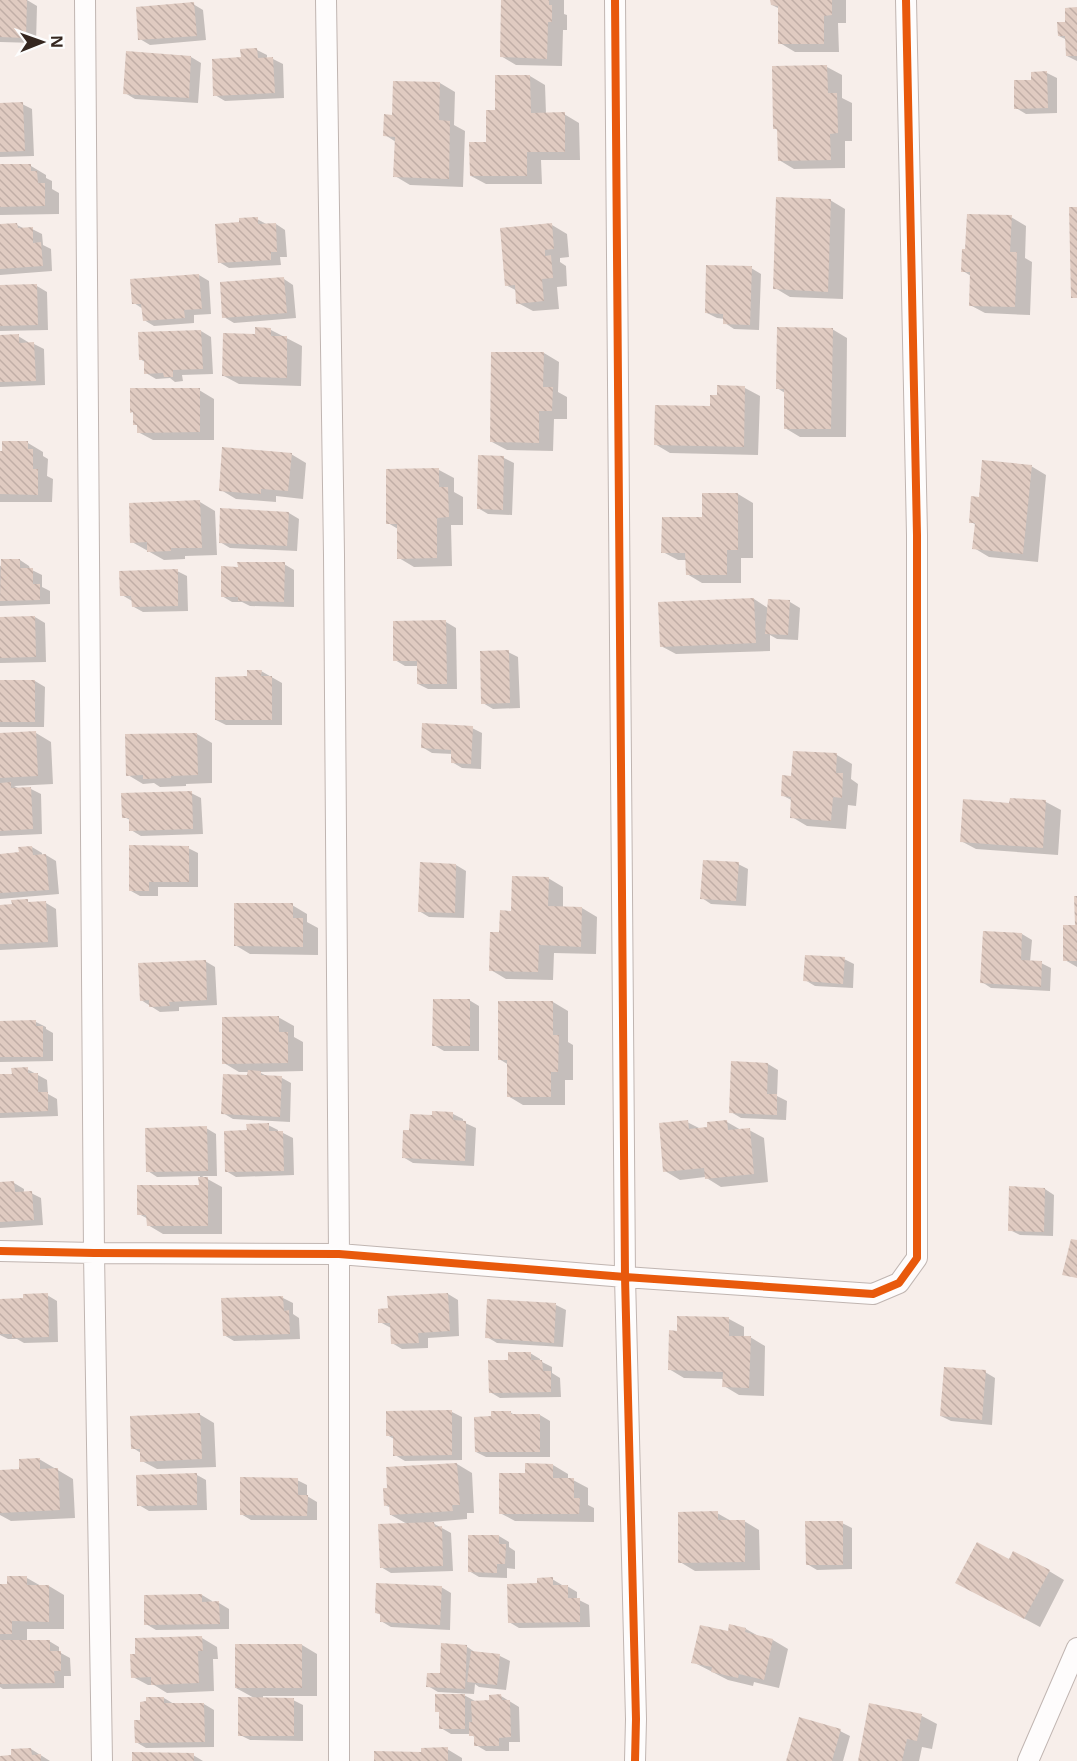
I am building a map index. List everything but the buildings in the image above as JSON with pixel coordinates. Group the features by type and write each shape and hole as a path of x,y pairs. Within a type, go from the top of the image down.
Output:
{"street":[{"path":"86,0 94,1253 102,1761"},
{"path":"326,0 334,567 339,1254 339,1761"},
{"path":"615,0 626,1277 635,1761"},
{"path":"0,1251 339,1254 873,1294 899,1283 917,1258 916,535 906,0"},
{"path":"1028,1761 1077,1648"}],"cycle path":[{"path":"615,0 625,1277 636,1719 635,1761"},
{"path":"0,1251 339,1254 873,1294 899,1283 917,1258 917,535 906,0"}]}
